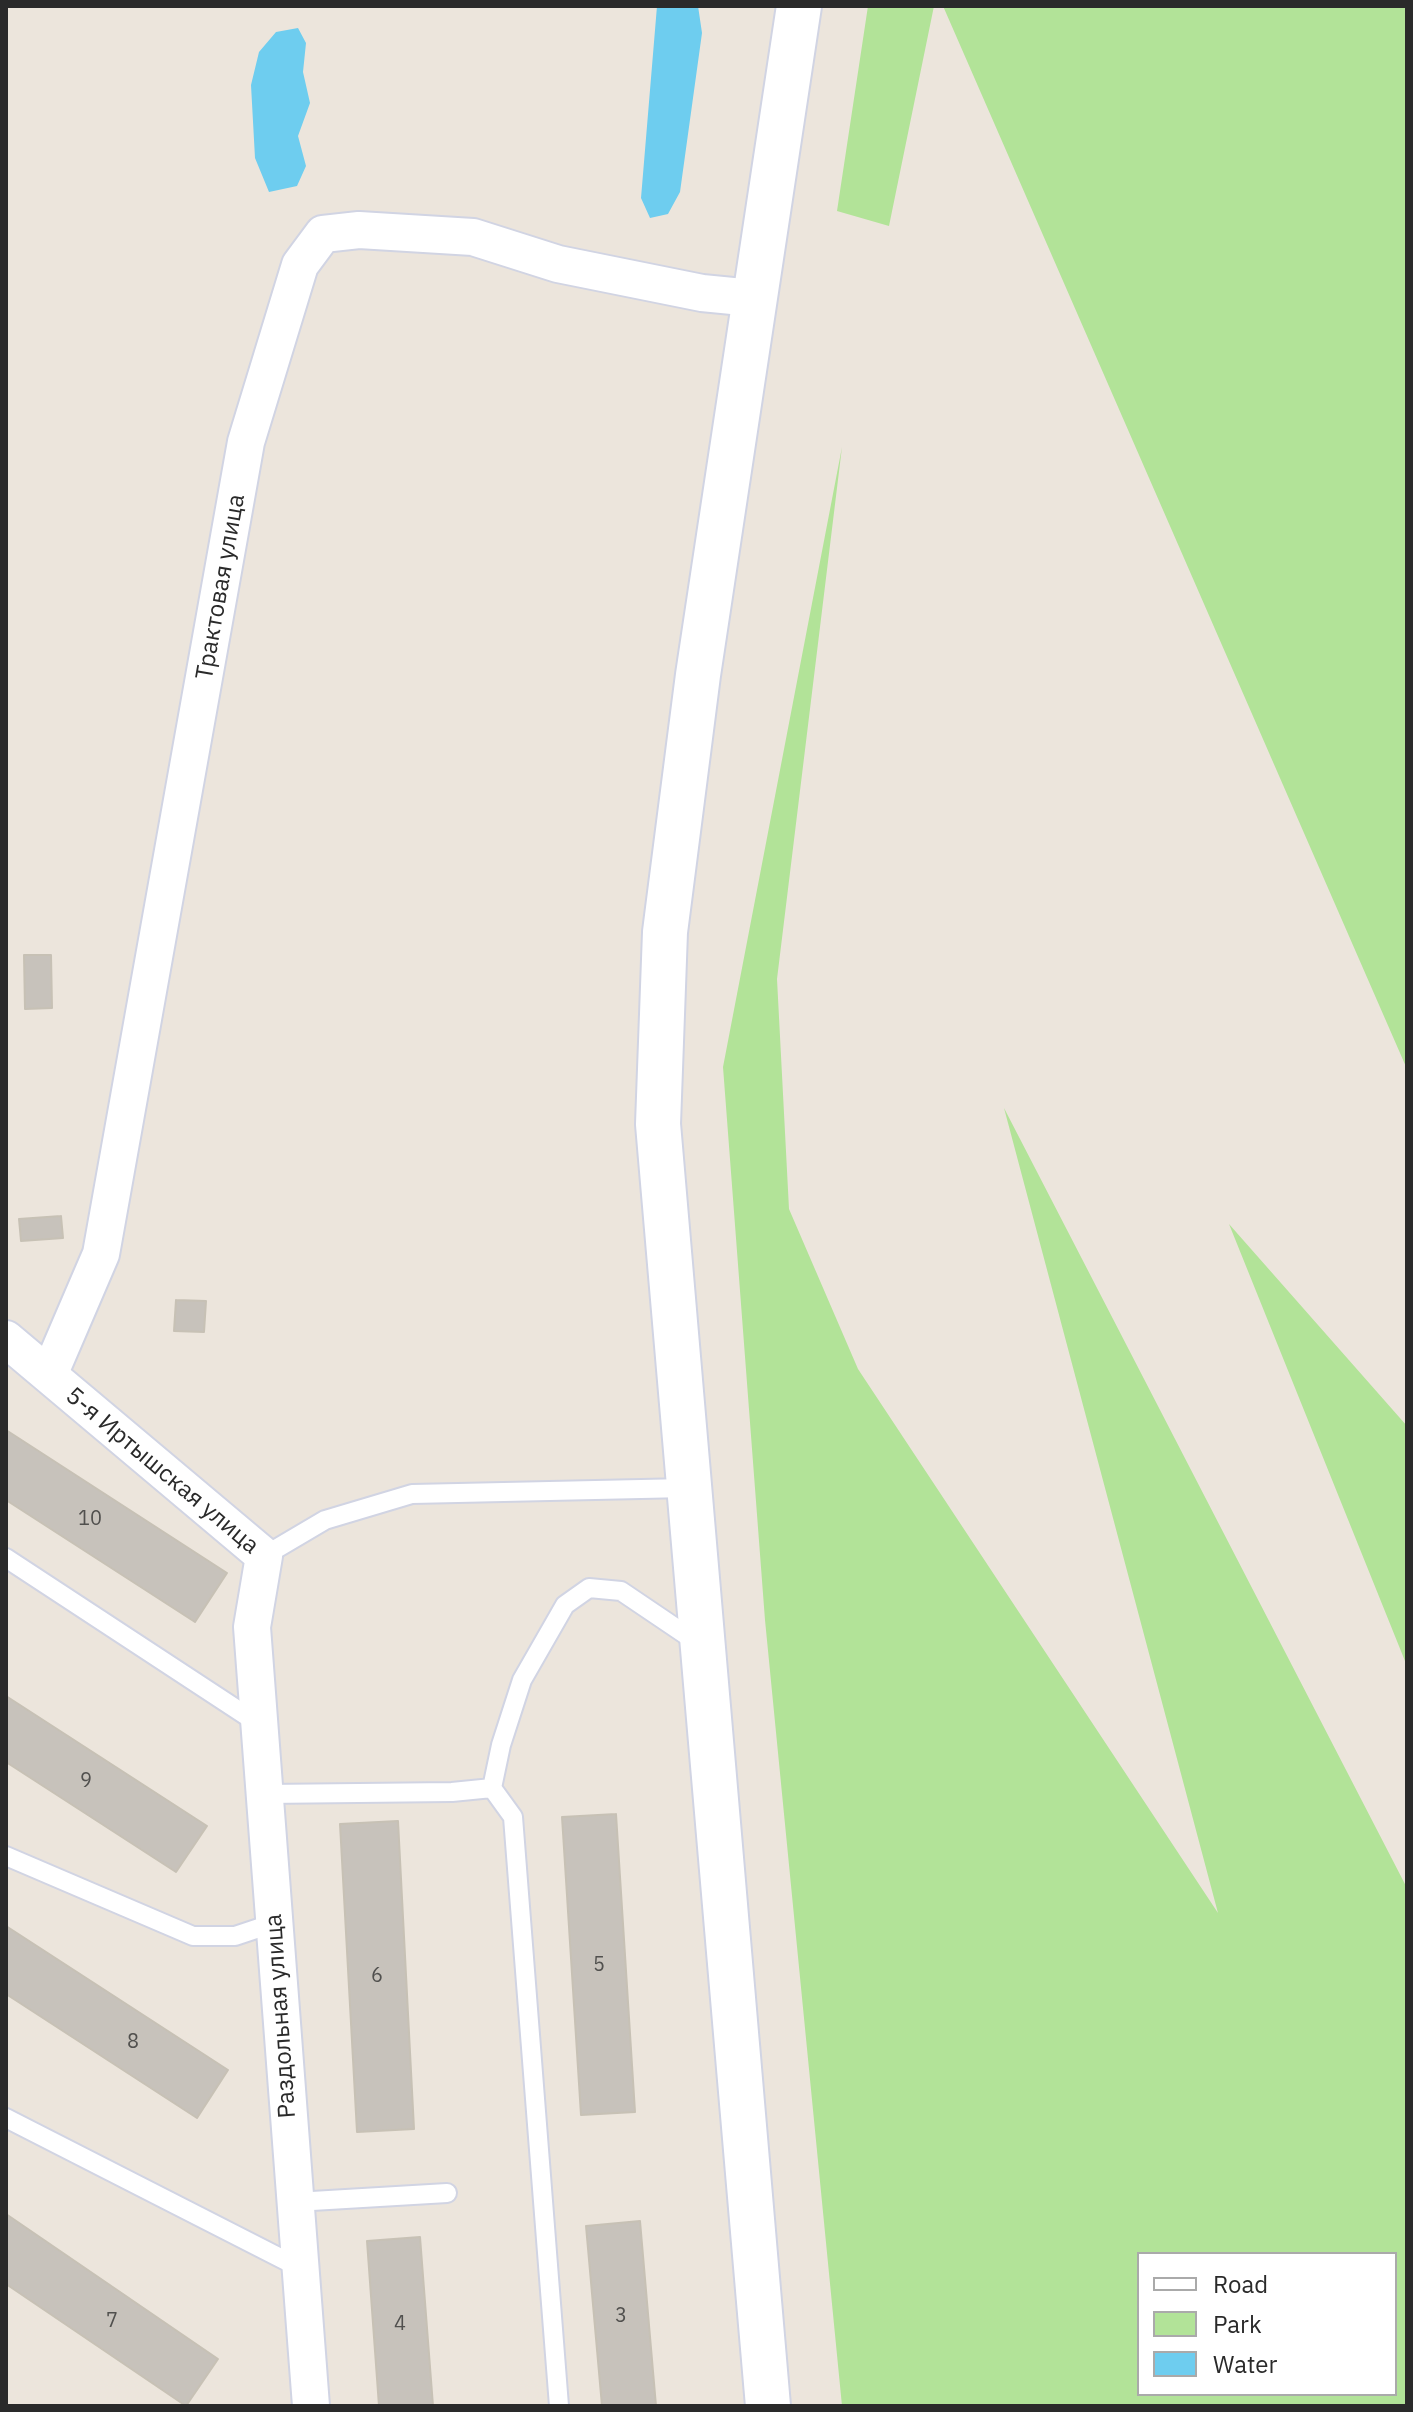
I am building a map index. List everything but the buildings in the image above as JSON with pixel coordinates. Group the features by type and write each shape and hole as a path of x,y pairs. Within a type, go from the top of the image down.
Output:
{"street":[{"path":"768,2406 658,1124 665,932 698,675 799,6"},
{"name":"Трактовая улица","path":"49,1375 101,1254 246,442 300,265 323,234 359,230 473,237 558,264 702,293 753,298"},
{"name":"5-я Иртышская улица","path":"6,1339 264,1556 252,1627"},
{"name":"Раздольная улица","path":"252,1627 311,2406"}],"lane":[{"path":"264,1556 325,1520 412,1494 687,1488"},
{"path":"6,1558 259,1724"},
{"path":"559,2406 513,1817 492,1788 501,1745 522,1680 565,1605 589,1588 621,1591 701,1645"},
{"path":"265,1794 452,1792 492,1788"},
{"path":"6,1856 193,1936 235,1936 274,1923"},
{"path":"6,2118 300,2268"},
{"path":"295,2202 447,2193"}],"green space":[{"path":"868,6 934,6 889,226 837,211"},
{"path":"943,6 1407,6 1407,1069"},
{"path":"842,447 777,979 789,1209 858,1369 1218,1913 1004,1108 1407,1888 1407,2406 842,2406 765,1620 723,1067"},
{"path":"1229,1224 1407,1426 1407,1666"}],"water":[{"path":"657,6 698,6 702,33 680,192 668,214 650,218 641,198"},
{"path":"298,28 306,43 303,72 310,103 298,136 306,166 297,186 269,192 255,158 251,85 259,52 276,32"}]}
